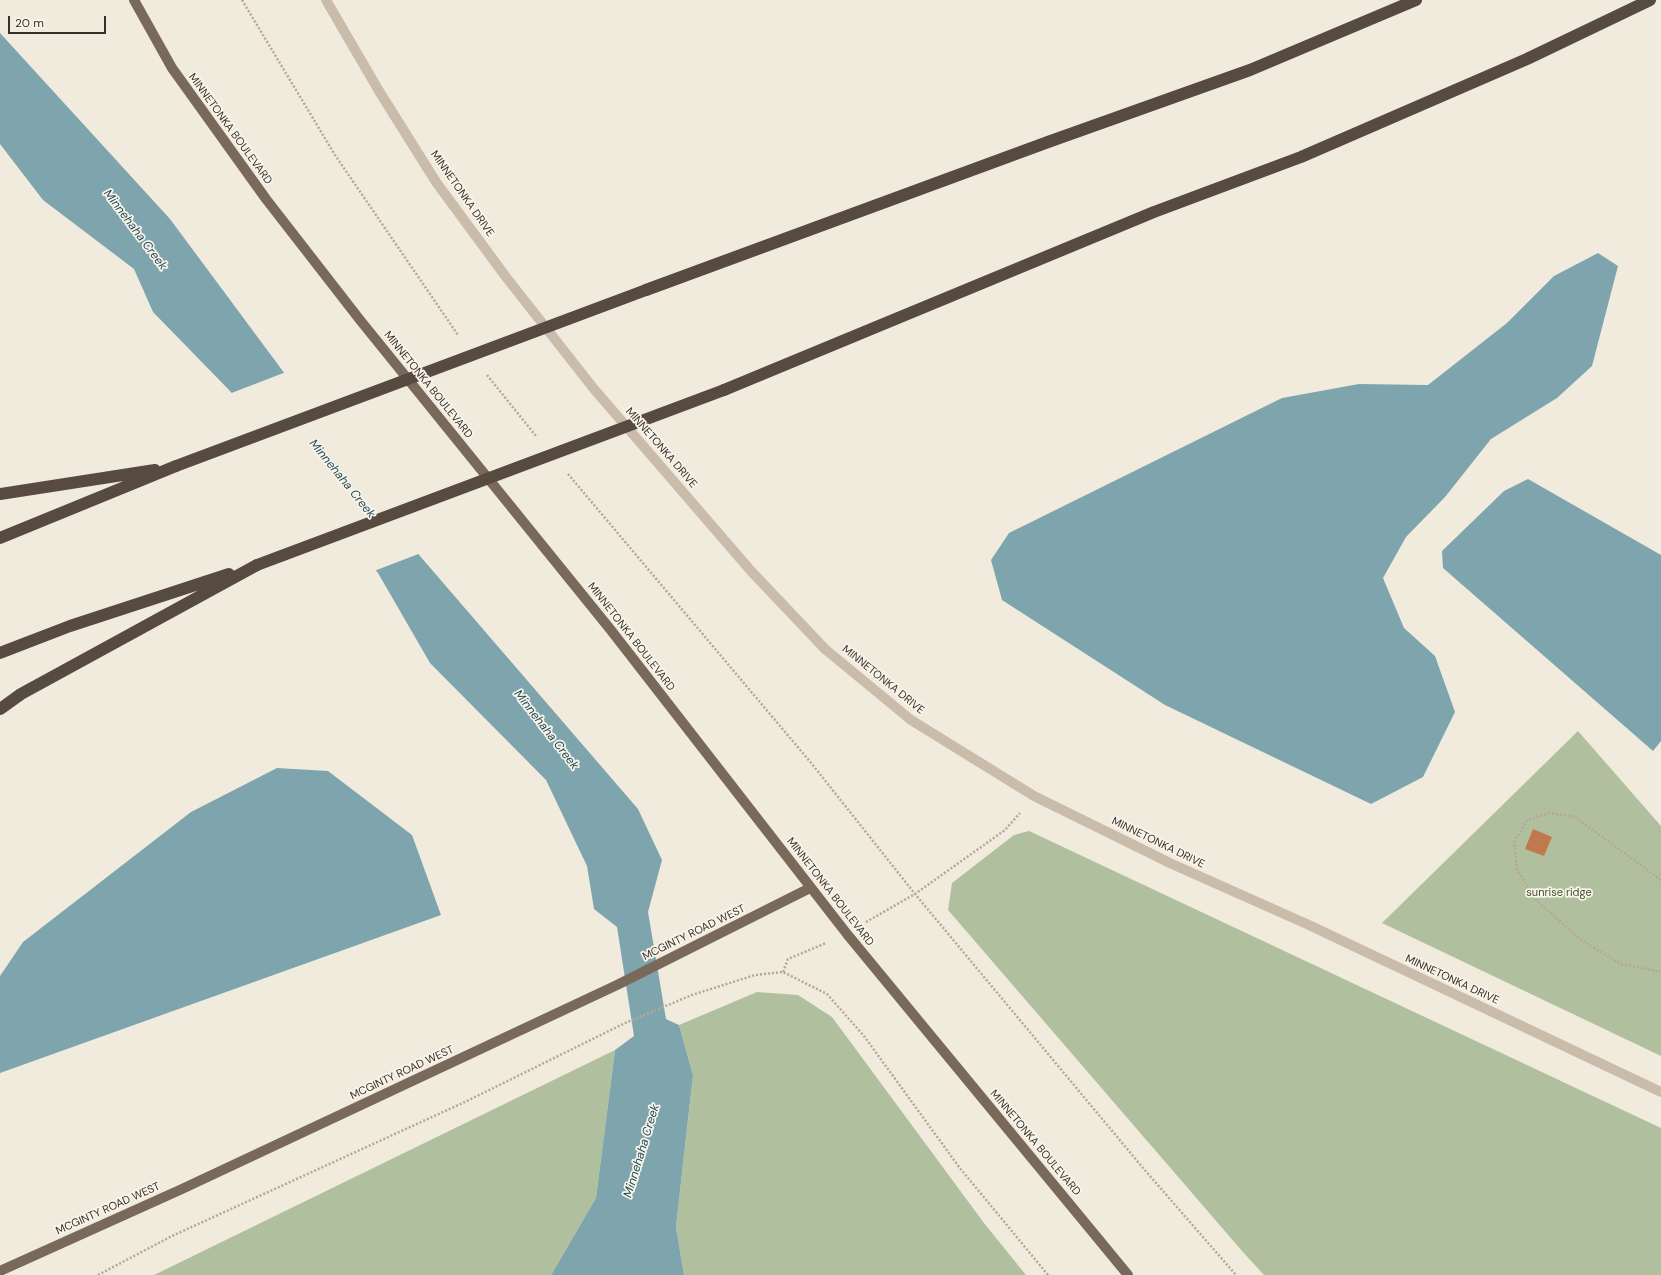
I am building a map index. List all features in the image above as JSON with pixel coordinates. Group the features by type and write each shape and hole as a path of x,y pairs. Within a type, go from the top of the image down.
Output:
{"highway":[{"path":"0,538 176,466 646,290 1033,147 1250,70 1416,0"},
{"path":"0,653 70,626 257,565 724,390 1154,212 1301,157 1527,59 1650,0"},
{"path":"0,494 176,466"},
{"path":"0,709 22,694 257,565"}],"main road":[{"name":"MINNETONKA BOULEVARD","path":"134,0 172,68 266,199 360,320 610,629 810,888 1128,1275"},
{"name":"MCGINTY ROAD WEST","path":"0,1271 182,1189 617,985 810,888"}],"street":[{"name":"MINNETONKA DRIVE","path":"328,1 436,182 594,389 751,571 825,649 911,720 1034,796 1172,864 1309,925 1661,1092"}],"path":[{"path":"242,0 335,156 459,337"},
{"path":"483,369 537,438"},
{"path":"568,474 812,764 915,894 1143,1168 1236,1275"},
{"path":"915,894 1005,830 1034,796"},
{"path":"1661,880 1575,817 1549,813 1527,820 1514,842 1517,870 1537,901 1580,939 1621,964 1661,972"},
{"path":"98,1275 172,1236 467,1101 623,1024 699,993 755,975 783,972 828,994 864,1036 959,1166 1048,1275"}],"green space":[{"name":"sunrise ridge","path":"1578,731 1661,826 1661,1056 1382,923"},
{"path":"1029,831 1661,1128 1661,1275 1264,1275 948,910 952,883 1014,835"},
{"path":"757,992 798,995 832,1017 984,1223 1026,1275 684,1275 676,1227 693,1075 679,1025"},
{"path":"615,1050 596,1198 551,1275 154,1275"}],"water":[{"name":"Minnehaha Creek","path":"0,33 170,219 420,556 638,809 662,860 648,912 666,1019 679,1025 693,1075 676,1227 684,1275 551,1275 596,1198 615,1050 634,1036 617,927 594,909 587,866 546,780 430,663 378,573 230,391 153,312 134,269 43,200 0,144"},
{"path":"1598,253 1618,266 1592,366 1557,398 1491,439 1445,497 1406,537 1383,578 1404,628 1435,656 1455,712 1423,777 1371,804 1165,705 1002,600 991,560 1009,533 1282,398 1359,384 1428,385 1507,323 1554,276"},
{"path":"1528,479 1661,555 1661,741 1653,751 1443,568 1442,551 1504,491"},
{"path":"277,768 328,771 412,835 441,915 0,1073 0,976 23,942 191,812"}],"pier":[{"path":"286,372 421,553 374,571 229,394"}],"building":[{"path":"1533,829 1552,837 1544,856 1525,849"}]}
